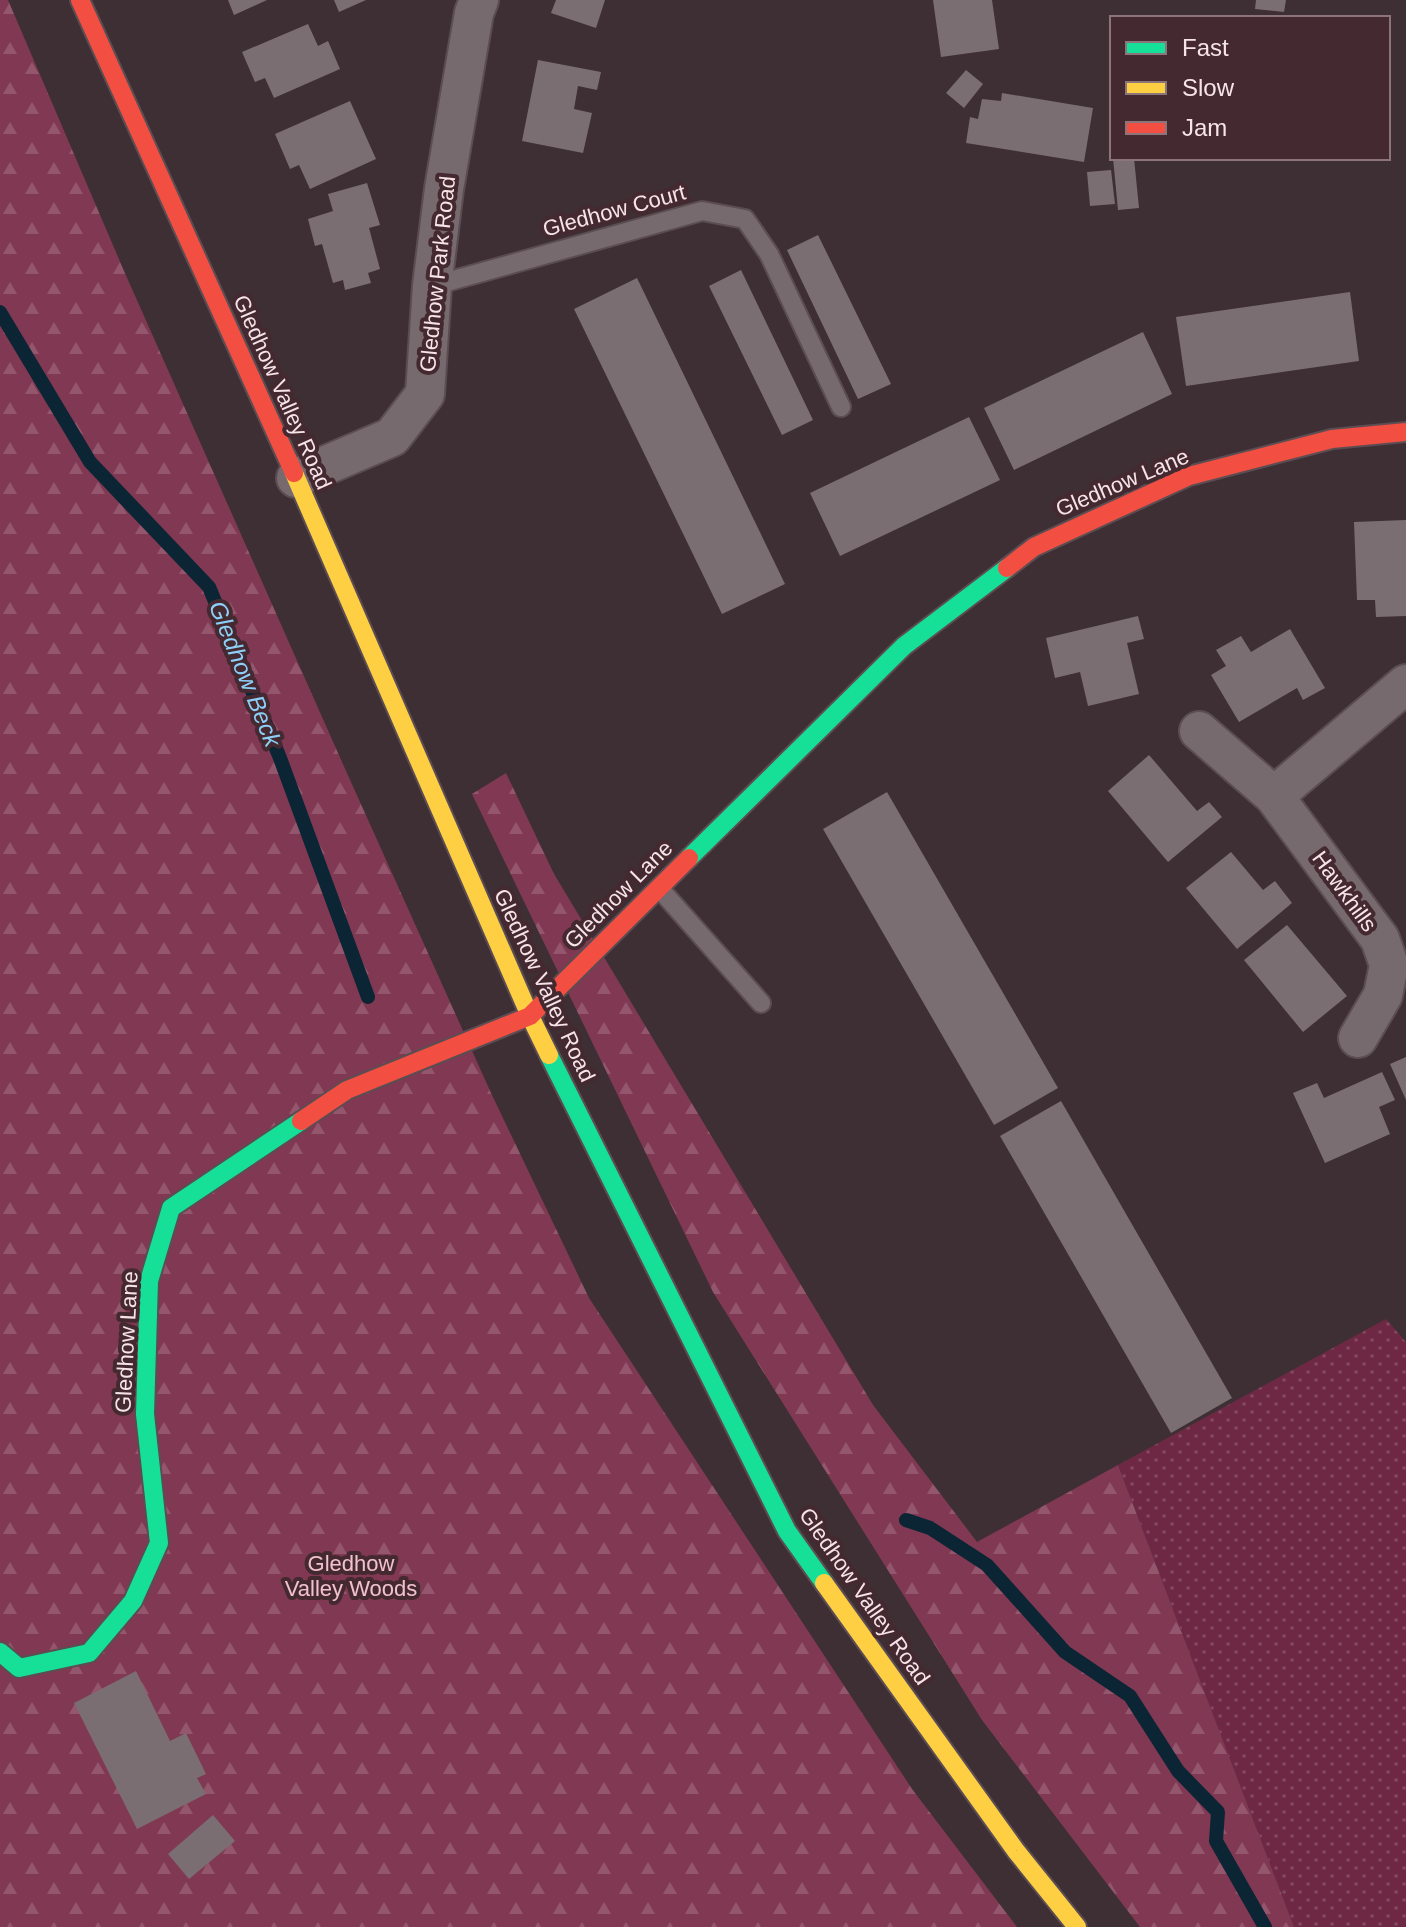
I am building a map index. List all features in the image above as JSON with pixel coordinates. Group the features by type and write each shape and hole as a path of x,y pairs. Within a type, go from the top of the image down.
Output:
{"street":[{"name":"Gledhow Valley Road","path":"80,0 296,478 530,1016 787,1531 1016,1851 1077,1927"},
{"name":"Gledhow Park Road","path":"296,478 392,437 425,394 432,286 449,160 474,13 479,0"},
{"name":"Gledhow Lane","path":"0,1652 19,1668 89,1653 133,1601 159,1543 145,1414 149,1281 171,1208 347,1090 530,1016 904,646 1034,547 1189,476 1332,439 1406,432"},
{"path":"1274,796 1406,684"},
{"name":"Hawkhills","path":"1199,731 1274,796 1380,939 1389,965 1383,995 1358,1038"}],"lane":[{"name":"Gledhow Court","path":"432,286 702,211 745,219 769,254 841,407"},
{"path":"659,888 761,1003"}],"shaded area":[{"path":"1386,1319 1406,1342 1406,1927 1294,1927 1118,1465"}],"green space":[{"name":"Gledhow Valley Woods","path":"0,0 8,0 124,271 346,771 491,1093 589,1298 912,1789 1017,1927 0,1927"},
{"path":"506,773 554,874 873,1405 977,1542 1118,1465 1294,1927 1140,1927 982,1720 713,1292 472,794"}],"building":[{"path":"228,0 267,0 234,15"},
{"path":"334,0 366,0 339,12"},
{"path":"556,0 605,0 596,28 551,13"},
{"path":"933,0 992,0 999,49 941,57"},
{"path":"1256,0 1286,0 1284,12 1255,9"},
{"path":"308,24 318,46 328,41 340,69 274,98 265,78 255,82 242,52"},
{"path":"538,60 601,72 597,90 578,86 574,109 592,113 583,153 522,141"},
{"path":"966,70 983,84 964,108 946,93"},
{"path":"1002,93 1093,108 1084,162 966,143 970,117 978,119 982,99 1001,101"},
{"path":"350,101 376,159 310,189 299,165 290,169 275,134"},
{"path":"1113,160 1134,160 1139,208 1118,210"},
{"path":"1111,170 1115,204 1090,206 1087,172"},
{"path":"367,183 380,225 369,228 380,269 368,273 371,283 345,290 343,280 333,283 322,244 315,246 308,219 333,211 328,194"},
{"path":"818,235 891,384 858,399 787,250"},
{"path":"741,270 813,420 782,435 709,286"},
{"path":"637,278 785,584 722,614 574,309"},
{"path":"1350,292 1359,361 1186,386 1176,317"},
{"path":"1143,332 1172,394 1014,470 984,408"},
{"path":"969,417 1000,480 840,556 810,493"},
{"path":"1406,520 1406,616 1376,617 1375,600 1357,600 1354,522"},
{"path":"1138,616 1144,639 1127,643 1139,694 1088,706 1080,672 1055,678 1046,638"},
{"path":"1290,629 1325,688 1303,700 1297,688 1239,722 1211,675 1226,666 1216,650 1241,636 1251,652"},
{"path":"1149,755 1197,811 1209,802 1222,817 1168,862 1108,791"},
{"path":"887,792 1058,1088 994,1125 823,829"},
{"path":"1231,852 1263,890 1275,881 1292,903 1237,949 1186,888"},
{"path":"1287,925 1347,996 1303,1032 1244,960"},
{"path":"1406,1057 1406,1100 1390,1064"},
{"path":"1382,1072 1395,1100 1379,1107 1390,1134 1325,1163 1293,1093 1317,1083 1324,1098"},
{"path":"1061,1101 1232,1398 1171,1433 1000,1136"},
{"path":"136,1671 170,1741 186,1733 206,1774 197,1778 206,1794 137,1829 74,1703"},
{"path":"213,1815 235,1841 189,1879 168,1854"}],"waterway":[{"name":"Gledhow Beck","path":"0,312 90,462 209,587 280,758 368,997"},
{"name":"Gledhow Beck","path":"906,1520 930,1528 987,1565 1065,1652 1130,1696 1178,1771 1218,1812 1216,1841 1265,1927"}],"traffic: fast":[{"path":"689,858 904,646 1007,568"},
{"path":"549,1055 787,1531 824,1583"},
{"path":"0,1652 19,1668 89,1653 133,1601 159,1543 145,1414 149,1281 171,1208 301,1121"}],"traffic: slow":[{"path":"294,473 549,1055"},
{"path":"824,1583 1016,1851 1077,1927"}],"traffic: jam":[{"path":"80,0 294,473"},
{"path":"1007,568 1034,547 1189,476 1332,439 1406,432"},
{"path":"301,1121 347,1090 530,1016 689,858"}]}
